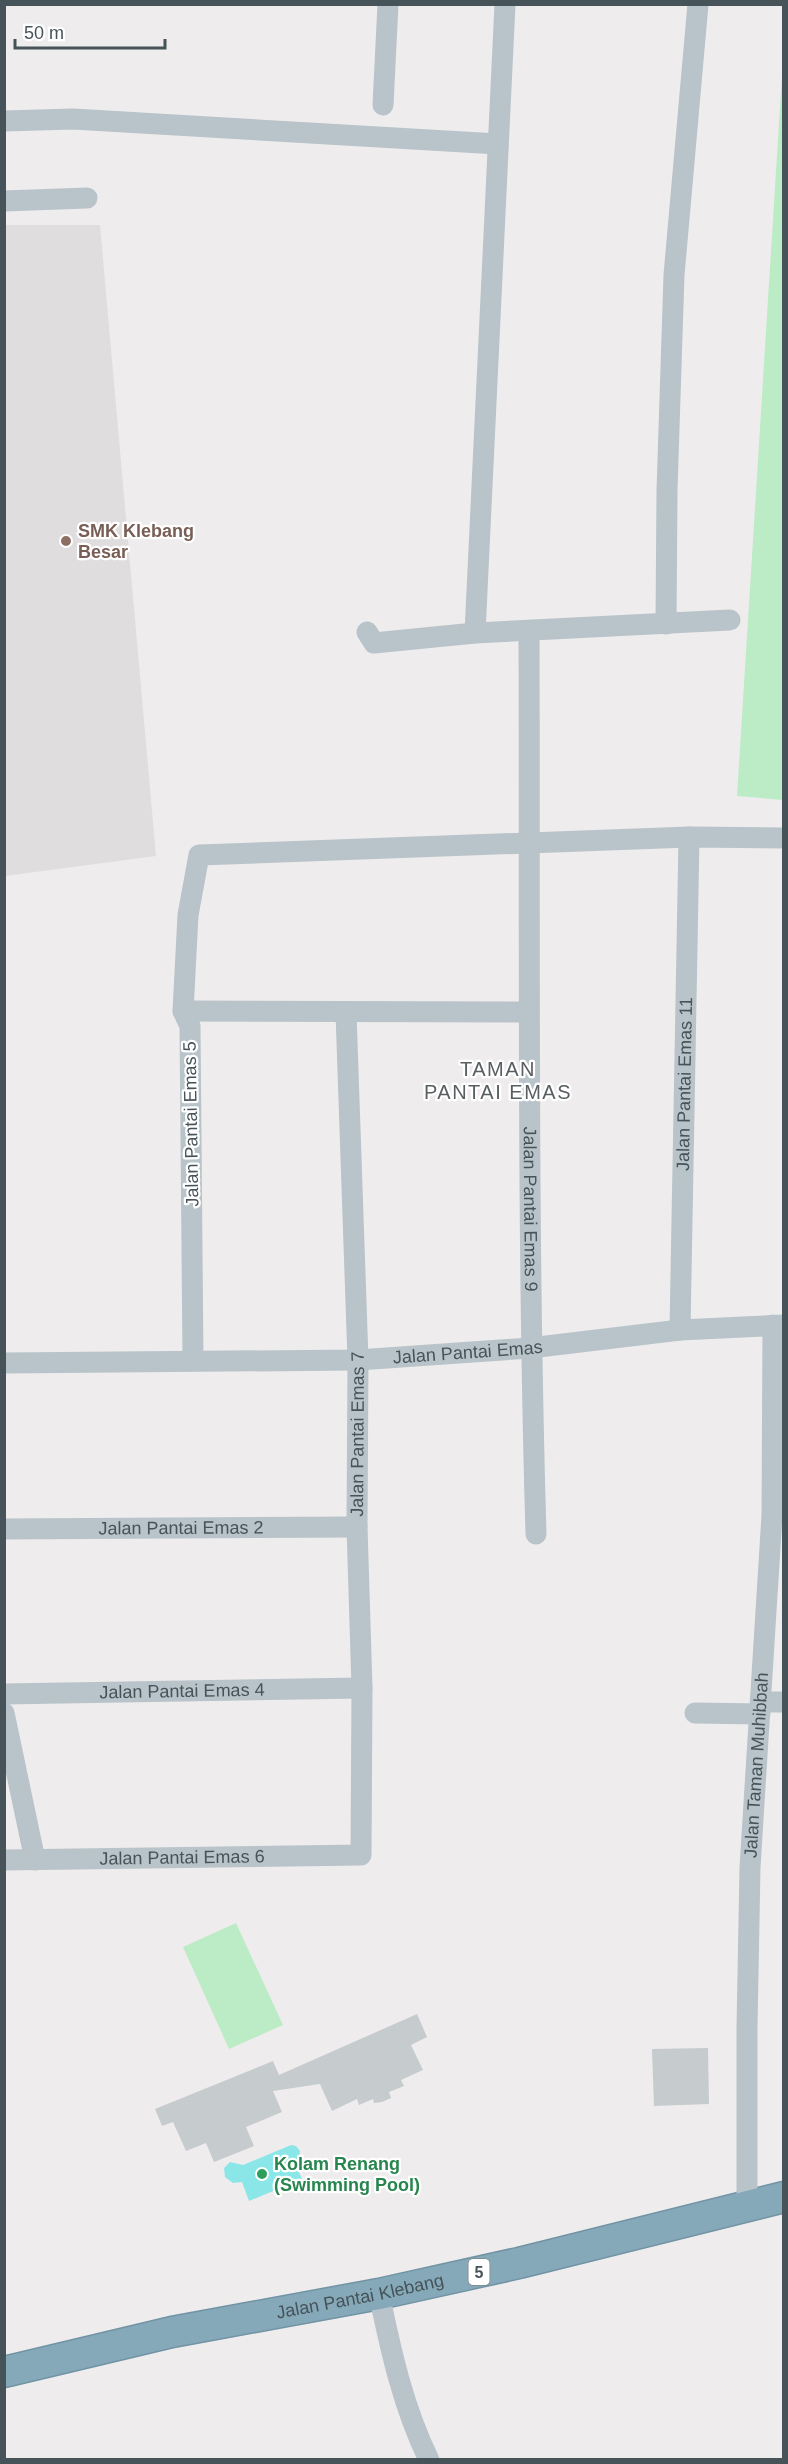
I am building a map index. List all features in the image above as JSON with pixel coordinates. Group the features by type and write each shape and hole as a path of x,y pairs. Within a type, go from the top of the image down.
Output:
{"highway":[{"name":"Jalan Pantai Klebang","path":"4,2372 172,2332 379,2294 519,2263 783,2197"}],"street":[{"path":"383,105 388,4"},
{"path":"475,633 505,4"},
{"path":"666,624 667,490 674,275 698,4"},
{"path":"4,121 73,119 498,144"},
{"path":"4,201 87,198"},
{"path":"367,632 374,643 475,633 730,620"},
{"name":"Jalan Pantai Emas 9","path":"529,631 530,1348 536,1533"},
{"path":"528,844 689,837 783,838"},
{"name":"Jalan Pantai Emas 11","path":"680,1330 689,837"},
{"name":"Jalan Pantai Emas 5","path":"193,1360 190,1026 183,1011 188,915 199,855 528,844"},
{"path":"183,1011 529,1012"},
{"name":"Jalan Pantai Emas 7","path":"346,1013 358,1360 357,1527 362,1688 361,1855"},
{"name":"Jalan Pantai Emas","path":"4,1363 358,1360 530,1348 680,1330 778,1325"},
{"name":"Jalan Taman Muhibbah","path":"747,2205 750,1878 760,1708 778,1515 778,1325"},
{"name":"Jalan Pantai Emas 2","path":"4,1529 357,1527"},
{"name":"Jalan Pantai Emas 4","path":"4,1694 362,1688"},
{"path":"695,1713 760,1708 783,1702"},
{"path":"4,1713 35,1860"},
{"name":"Jalan Pantai Emas 6","path":"4,1860 361,1855"},
{"path":"379,2294 398,2381 417,2437 429,2460"}],"shaded area":[{"name":"SMK Klebang Besar","path":"4,225 100,225 156,856 5,876"}],"green space":[{"path":"783,59 784,800 737,796"},
{"path":"236,1923 283,2025 229,2049 183,1947"}],"water":[{"name":"Kolam Renang (Swimming Pool)","path":"291,2145 296,2146 300,2151 298,2170 302,2179 249,2201 242,2182 233,2183 225,2177 224,2168 230,2162 243,2165"}],"building":[{"path":"417,2014 427,2037 411,2045 423,2070 401,2080 404,2086 389,2092 391,2098 382,2102 374,2103 373,2099 359,2105 357,2099 332,2111 320,2084 273,2091 282,2112 246,2127 254,2146 214,2162 206,2143 186,2151 173,2122 162,2126 155,2109 273,2061 279,2075"},
{"path":"708,2048 709,2104 654,2106 652,2049"}],"place":[{"name":"SMK Klebang Besar","path":"66,541"},
{"name":"Kolam Renang (Swimming Pool)","path":"262,2174"}],"district":[{"name":"TAMAN PANTAI EMAS","path":"498,1080"}]}
